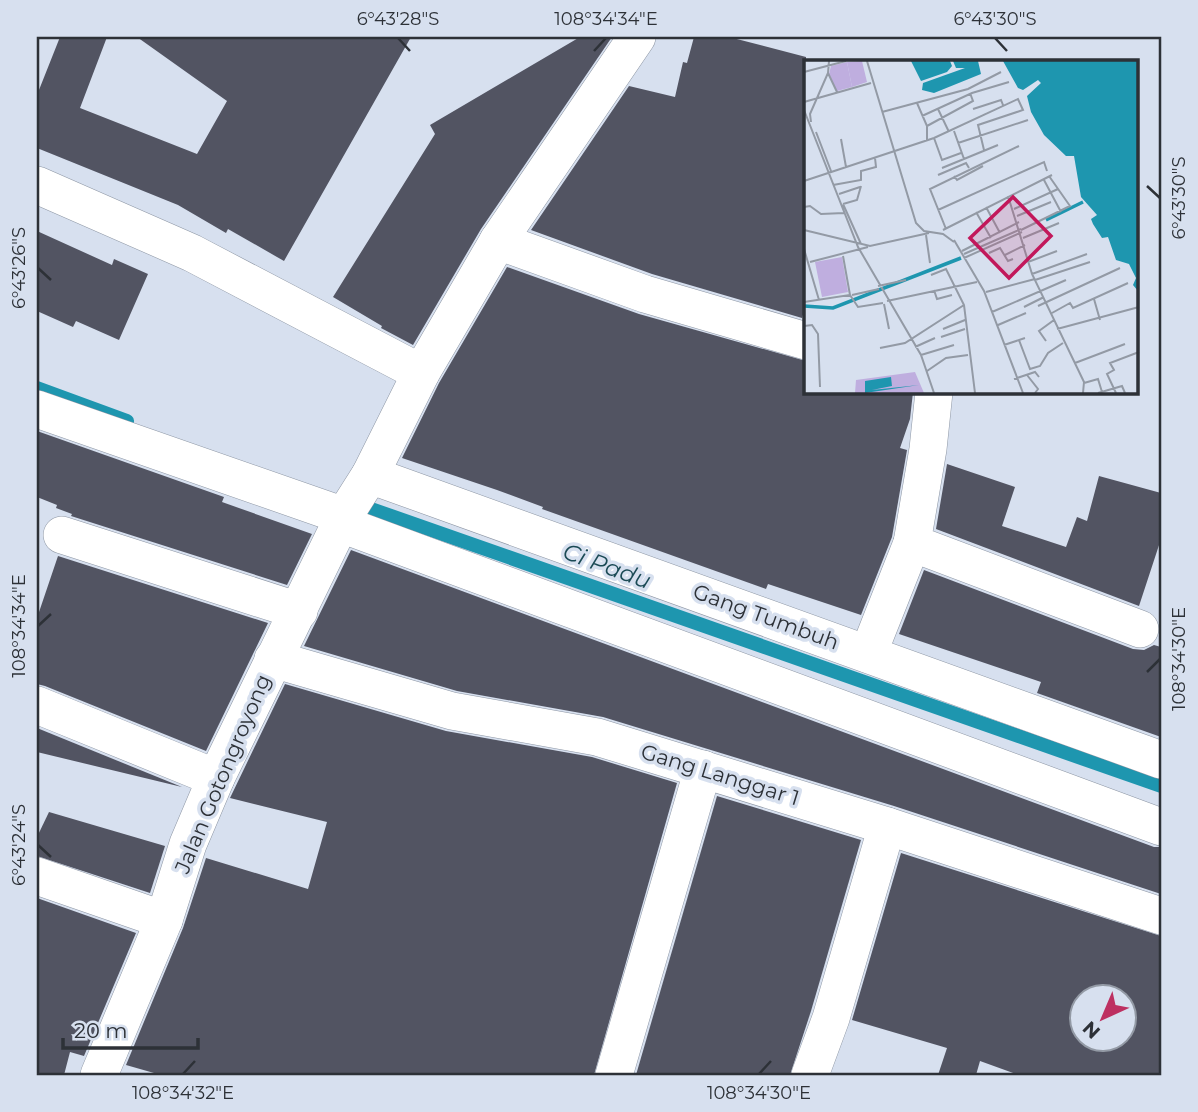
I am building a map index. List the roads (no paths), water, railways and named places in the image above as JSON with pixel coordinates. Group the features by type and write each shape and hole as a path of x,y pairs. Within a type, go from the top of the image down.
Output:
{"street":[{"name":"Jalan Gotongroyong","path":"111,1072 188,844 216,778 342,520 368,477 421,373 498,241 637,37"},
{"path":"37,185 192,253 421,373"},
{"path":"498,241 645,294 804,340"},
{"path":"868,654 912,543 928,449 934,394"},
{"path":"37,409 342,520 1161,827"},
{"name":"Gang Tumbuh","path":"368,477 1161,760"},
{"path":"62,535 299,611"},
{"path":"912,543 1140,629"},
{"name":"Gang Langgar 1","path":"273,659 453,711 597,737 887,826 1161,916"},
{"path":"37,705 216,778"},
{"path":"614,1075 703,769"},
{"path":"810,1075 831,1018 887,826"},
{"path":"37,876 164,920"}],"waterway":[{"name":"Ci Padu","path":"37,388 127,421"},
{"name":"Ci Padu","path":"354,503 1161,786"}]}
